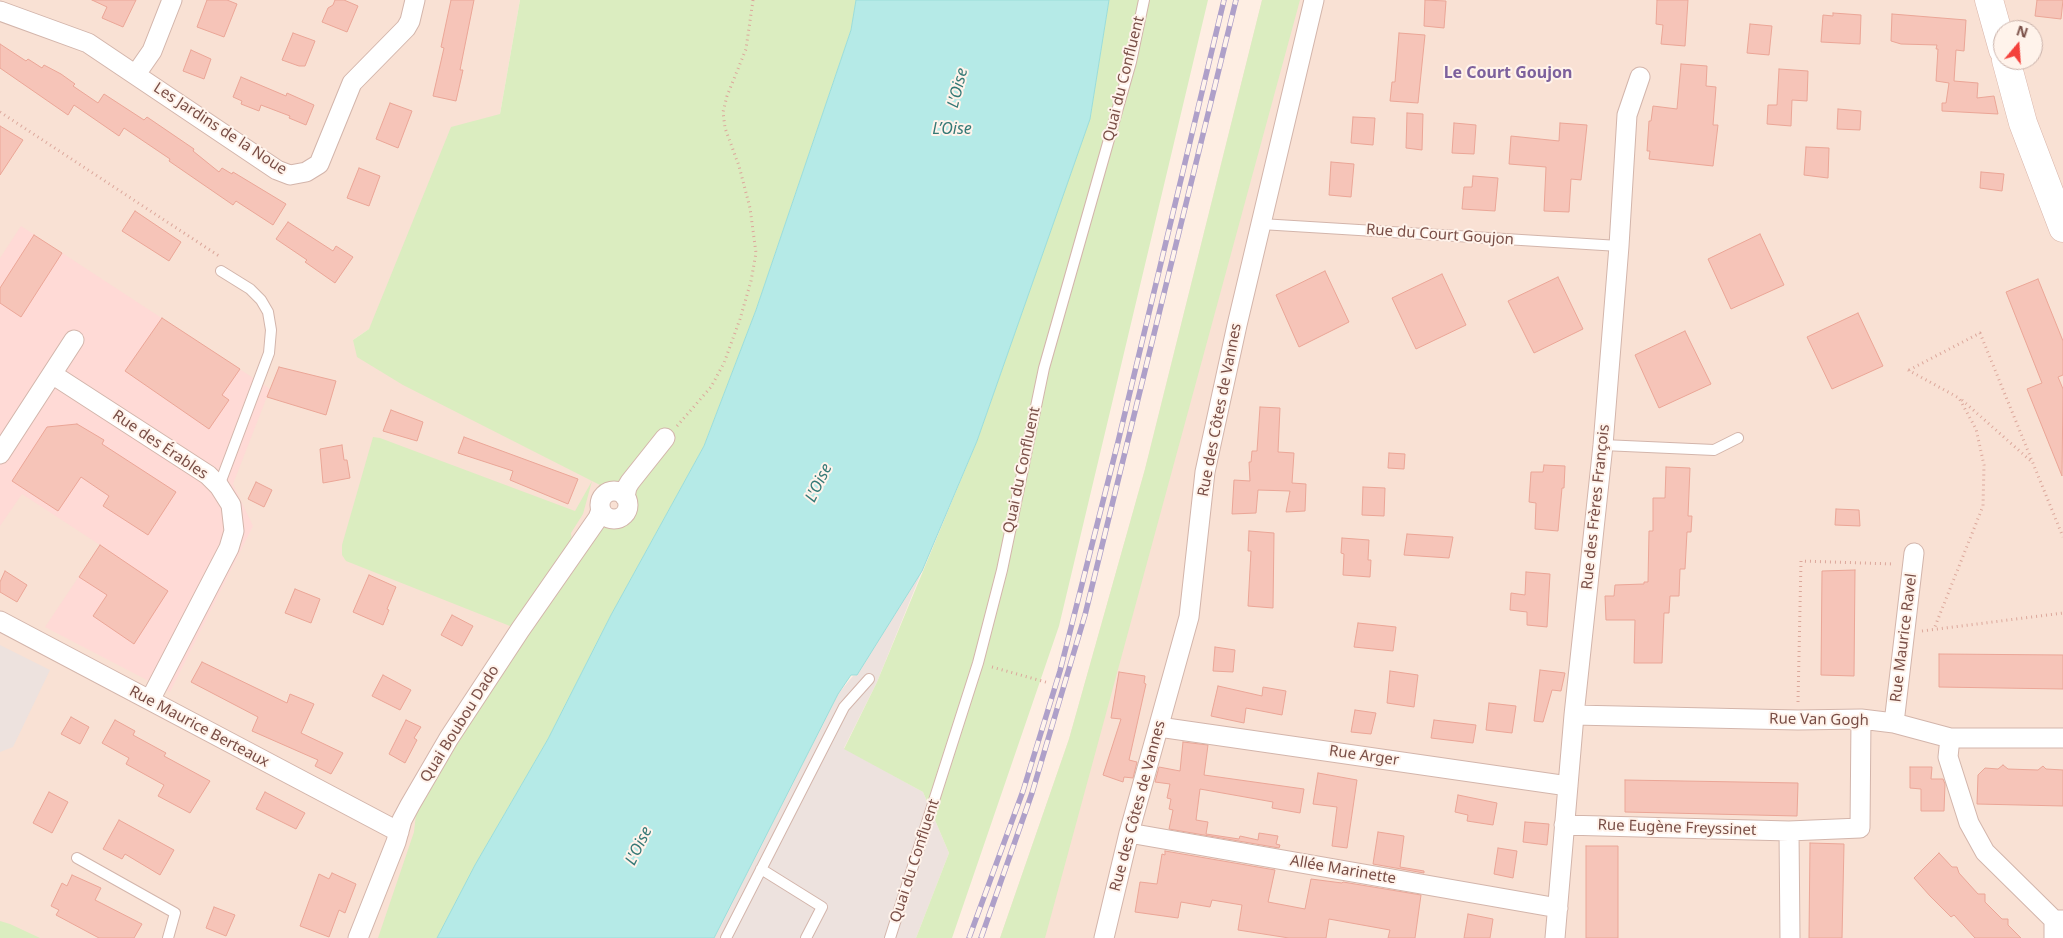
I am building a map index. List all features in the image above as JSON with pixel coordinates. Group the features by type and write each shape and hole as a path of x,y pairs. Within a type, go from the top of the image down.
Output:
{"street":[{"path":"136,74 152,51 172,0"},
{"name":"Les Jardins de la Noue","path":"0,11 88,42 277,170 290,175 296,175 316,168 319,164 352,83 406,28 415,0"},
{"name":"Rue des Côtes de Vannes","path":"1104,938 1129,833 1189,617 1205,472 1314,0"},
{"path":"1989,0 1995,20"},
{"path":"2009,70 2023,123 2063,228"},
{"name":"Rue des Frères François","path":"1555,938 1574,715 1603,445 1619,246 1627,115 1640,77"},
{"path":"0,454 74,340"},
{"name":"Rue des Érables","path":"52,374 208,475 220,486 228,498 233,513 234,531 232,540 150,700"},
{"name":"Quai Boubou Dado","path":"358,938 402,820 449,738 520,630 601,518 601,498 608,492 623,490 665,438"},
{"name":"Rue Maurice Ravel","path":"1894,723 1914,558"},
{"name":"Rue Maurice Berteaux","path":"0,621 399,832"},
{"name":"Rue Van Gogh","path":"1574,715 1798,720 1861,719 1894,723 1950,738 2063,738"},
{"name":"Rue Eugène Freyssinet","path":"1564,825 1789,831 1860,828 1861,719"},
{"name":"Rue Arger","path":"1159,727 1568,786"},
{"path":"1950,738 1948,757 1969,823 1985,852 2057,926"},
{"path":"1789,831 1790,938"},
{"name":"Allée Marinette","path":"1129,833 1558,908"}],"lane":[{"name":"Quai du Confluent","path":"890,938 978,663 1002,570 1044,368 1131,62 1144,0"},
{"name":"Rue du Court Goujon","path":"1261,224 1619,246"},
{"path":"220,271 250,289 261,300 268,312 271,330 269,353 220,486"},
{"path":"1603,445 1714,450 1738,438"},
{"path":"726,938 844,707 869,679"},
{"path":"77,858 175,913 168,938"},
{"path":"761,869 822,907 806,938"}],"path":[{"path":"665,438 692,411 717,378 740,319 751,281 756,253 750,208 739,166 725,128 723,112 727,96 746,50 753,0"},
{"path":"0,112 223,259"},
{"path":"2034,464 1959,398 1908,370 1980,333 2034,464 2063,537"},
{"path":"1934,630 1984,506 1984,465 1976,429 1959,398"},
{"path":"1798,720 1801,561 1914,558"},
{"path":"1904,633 2063,613"},
{"path":"978,663 1049,683"}],"shaded area":[{"path":"0,0 520,0 500,114 369,329 353,340 663,520 437,938 0,938"},
{"path":"1262,0 2063,0 2063,938 1000,938 1069,739 1145,469"},
{"path":"21,226 270,389 233,484 253,526 170,692 45,627 100,545 22,494 0,526 0,258"},
{"path":"922,571 877,682 844,748 923,792 949,853 916,938 714,938 838,694 853,676 857,675"},
{"path":"0,645 50,670 13,747 0,752"}],"green space":[{"path":"520,0 856,0 851,30 756,310 704,446 611,615 548,739 475,865 437,938 378,938 414,832 417,804 471,718 595,535 606,526 619,525 628,520 634,510 634,502 403,385 357,357 353,340 369,329 451,127 500,114"},
{"path":"1109,0 1208,0 1059,626 952,938 916,938 949,853 923,792 844,749 877,682 977,441 1090,118"},
{"path":"1262,0 1300,0 1045,938 1000,938 1069,739 1145,469"},
{"path":"373,437 575,511 592,481 583,514 571,533 573,553 520,630 346,561 342,555 342,545"},
{"path":"0,921 10,924 40,938 0,938"}],"water":[{"name":"L’Oise","path":"856,0 1109,0 1090,119 977,441 922,571 857,675 851,675 838,694 714,938 437,938 475,865 548,739 611,615 704,446 756,310 851,30"}],"building":[{"path":"92,0 136,0 123,27 102,18 107,7"},
{"path":"207,0 227,0 237,4 224,37 197,27"},
{"path":"335,0 344,0 358,6 347,32 322,22 328,8 333,5"},
{"path":"451,0 474,0 460,70 463,70 456,101 433,96 444,48 441,47"},
{"path":"1425,0 1446,1 1444,28 1424,26"},
{"path":"1657,0 1688,0 1685,46 1661,44 1663,25 1656,24"},
{"path":"2037,0 2063,0 2061,19 2035,16"},
{"path":"1833,13 1861,15 1860,44 1821,42 1823,15 1833,16"},
{"path":"1892,14 1966,20 1964,51 1956,50 1954,81 1978,83 1977,98 1994,96 1998,114 1942,111 1942,103 1946,103 1949,83 1936,81 1937,45 1901,44 1891,41"},
{"path":"1750,24 1772,26 1769,55 1747,53"},
{"path":"293,33 315,41 305,66 299,66 282,60"},
{"path":"1399,33 1425,35 1418,103 1390,101 1392,82 1395,82"},
{"path":"0,44 26,61 28,59 42,68 44,65 61,74 75,84 73,86 98,103 104,94 144,120 147,117 194,149 193,151 219,172 222,168 232,174 233,172 286,204 273,225 236,201 233,205 124,128 119,136 74,105 68,115 0,68"},
{"path":"191,50 211,59 204,79 183,71"},
{"path":"1681,64 1707,66 1706,86 1716,87 1713,125 1718,125 1713,166 1649,159 1650,151 1647,151 1649,121 1651,121 1653,106 1677,109"},
{"path":"1779,69 1808,71 1807,101 1792,100 1791,126 1767,124 1768,105 1777,105"},
{"path":"241,77 286,96 287,93 314,105 306,125 289,118 290,116 261,105 259,111 241,104 242,101 233,97"},
{"path":"390,103 412,111 398,148 376,139"},
{"path":"1838,109 1861,111 1860,130 1837,129"},
{"path":"1407,113 1423,114 1422,150 1406,148"},
{"path":"1353,117 1375,118 1373,145 1351,143"},
{"path":"1454,123 1476,125 1474,154 1452,153"},
{"path":"1560,123 1587,125 1581,180 1571,179 1569,212 1544,211 1546,167 1509,164 1511,136 1559,141"},
{"path":"0,126 23,140 0,175"},
{"path":"1806,147 1829,148 1828,178 1804,175"},
{"path":"1331,162 1354,164 1351,197 1329,195"},
{"path":"359,168 380,176 369,206 347,198"},
{"path":"1981,172 2004,174 2002,191 1980,188"},
{"path":"1473,176 1498,178 1495,211 1462,209 1464,187 1472,187"},
{"path":"135,211 181,242 169,261 122,231"},
{"path":"288,222 333,251 336,246 353,257 335,283 305,262 307,260 276,239"},
{"path":"1760,234 1784,285 1731,309 1708,259"},
{"path":"34,235 62,253 21,317 0,303 0,288"},
{"path":"1325,271 1349,322 1299,347 1276,295"},
{"path":"1442,274 1466,325 1416,349 1392,298"},
{"path":"1558,277 1583,329 1534,353 1508,301"},
{"path":"2038,279 2063,341 2063,375 2058,377 2063,389 2062,476 2027,389 2042,383 2006,292"},
{"path":"1858,313 1883,366 1832,389 1807,337"},
{"path":"162,318 240,369 222,395 229,400 209,429 125,371"},
{"path":"1685,331 1711,384 1659,408 1635,355"},
{"path":"279,367 336,381 326,415 267,397"},
{"path":"1260,407 1280,408 1278,452 1294,453 1292,483 1306,484 1305,511 1286,512 1290,491 1258,490 1256,513 1232,514 1234,480 1250,481 1249,462 1251,462 1252,451 1257,451"},
{"path":"391,410 423,422 417,441 383,431"},
{"path":"77,424 104,440 102,444 176,492 148,535 103,506 109,496 81,477 58,511 12,481 47,427"},
{"path":"464,437 578,479 568,504 510,480 513,471 458,453"},
{"path":"342,445 344,460 347,460 350,478 323,483 320,449"},
{"path":"1389,453 1405,454 1404,469 1388,468"},
{"path":"1544,465 1565,466 1558,531 1535,529 1536,503 1529,502 1531,472 1543,472"},
{"path":"1666,467 1690,468 1688,516 1692,516 1691,532 1687,532 1685,569 1680,569 1679,596 1670,596 1669,613 1664,613 1662,663 1634,663 1635,620 1606,620 1605,596 1614,596 1615,585 1644,584 1644,582 1648,582 1649,531 1653,531 1653,498 1665,498"},
{"path":"256,482 272,490 264,507 248,499"},
{"path":"1363,487 1385,488 1384,516 1362,515"},
{"path":"1836,509 1859,510 1860,526 1835,525"},
{"path":"1249,531 1274,533 1273,608 1248,606 1251,551 1248,551"},
{"path":"1407,534 1453,537 1449,558 1404,555"},
{"path":"1342,538 1369,540 1368,560 1371,560 1370,577 1343,575 1344,554 1341,553"},
{"path":"100,545 168,591 134,644 93,616 107,595 79,577"},
{"path":"1855,570 1854,676 1821,675 1822,571"},
{"path":"5,571 27,585 17,602 0,592 0,582"},
{"path":"1526,572 1550,574 1547,627 1527,625 1527,612 1510,610 1511,593 1525,595"},
{"path":"369,575 396,587 383,625 353,612"},
{"path":"295,589 320,599 311,623 285,613"},
{"path":"452,615 473,626 462,646 441,635"},
{"path":"1358,623 1396,627 1393,651 1354,647"},
{"path":"1215,647 1235,650 1233,672 1213,671"},
{"path":"1939,654 2063,655 2063,689 1939,687"},
{"path":"202,662 287,703 290,694 314,704 301,733 343,753 331,774 315,766 318,760 252,731 258,717 191,682"},
{"path":"1540,670 1565,673 1561,691 1552,690 1543,722 1534,721"},
{"path":"1390,671 1418,675 1414,707 1387,703"},
{"path":"1119,672 1145,676 1144,683 1146,684 1129,760 1137,762 1133,778 1124,777 1123,782 1103,775 1121,719 1111,718"},
{"path":"383,675 411,690 400,710 372,696"},
{"path":"1218,686 1262,696 1263,687 1286,691 1282,715 1246,708 1244,723 1211,716"},
{"path":"1489,703 1516,706 1512,733 1486,730"},
{"path":"1355,710 1376,713 1371,734 1351,732"},
{"path":"71,717 89,727 80,744 61,734"},
{"path":"115,720 135,731 133,735 166,753 164,756 210,781 190,813 158,796 164,785 126,764 129,758 102,743"},
{"path":"406,720 421,727 414,738 417,740 405,763 389,754"},
{"path":"1434,720 1476,725 1473,743 1431,738"},
{"path":"1183,742 1208,745 1204,775 1304,789 1300,813 1272,808 1273,802 1200,789 1196,820 1208,822 1206,834 1239,839 1240,836 1258,840 1259,833 1278,836 1276,844 1280,845 1279,848 1169,829 1173,810 1169,809 1171,799 1167,798 1170,784 1155,782 1159,767 1180,771"},
{"path":"2003,765 2008,769 2038,770 2043,766 2046,769 2063,770 2063,806 1977,804 1978,775 1985,768 1998,769"},
{"path":"1910,767 1932,767 1931,779 1943,779 1945,784 1944,811 1921,811 1921,789 1910,788"},
{"path":"1318,773 1357,780 1347,848 1332,846 1337,807 1313,804"},
{"path":"1625,780 1798,783 1797,816 1625,812"},
{"path":"49,792 68,802 52,833 33,823"},
{"path":"265,792 305,813 296,829 256,809"},
{"path":"1458,795 1497,803 1493,825 1467,821 1468,815 1455,812"},
{"path":"119,820 174,850 160,875 125,854 122,859 103,849"},
{"path":"1525,822 1549,824 1547,845 1523,842"},
{"path":"1378,832 1404,836 1400,867 1424,871 1424,873 1373,864"},
{"path":"1810,843 1844,844 1842,938 1809,938"},
{"path":"1586,846 1618,846 1618,938 1586,938"},
{"path":"1498,848 1517,851 1513,878 1494,874"},
{"path":"1165,851 1275,870 1268,902 1305,909 1311,879 1343,882 1421,895 1415,938 1388,938 1390,930 1329,919 1326,938 1289,938 1238,930 1242,905 1212,900 1210,907 1181,902 1178,918 1135,912 1140,882 1157,884 1162,854 1165,855"},
{"path":"1939,853 1952,867 1957,867 1959,873 1978,894 1985,894 1985,902 2002,919 2008,919 2008,925 2021,938 1975,938 1954,915 1951,917 1930,896 1914,878"},
{"path":"332,873 356,884 345,913 339,910 329,937 300,926 319,874 329,879"},
{"path":"72,875 101,888 95,900 142,924 134,938 99,938 56,915 59,910 51,906 62,883 67,886"},
{"path":"214,907 235,915 226,936 206,928"},
{"path":"1468,914 1493,919 1490,938 1464,938"}],"railway":[{"path":"969,938 1023,791 1060,671 1118,442 1224,0"},
{"path":"981,938 1032,793 1085,615 1236,0"}],"district":[{"name":"Le Court Goujon","path":"1508,73"}],"water label":[{"name":"L'Oise","path":"958,88"},
{"name":"L'Oise","path":"819,483"},
{"name":"L'Oise","path":"639,846"}]}
